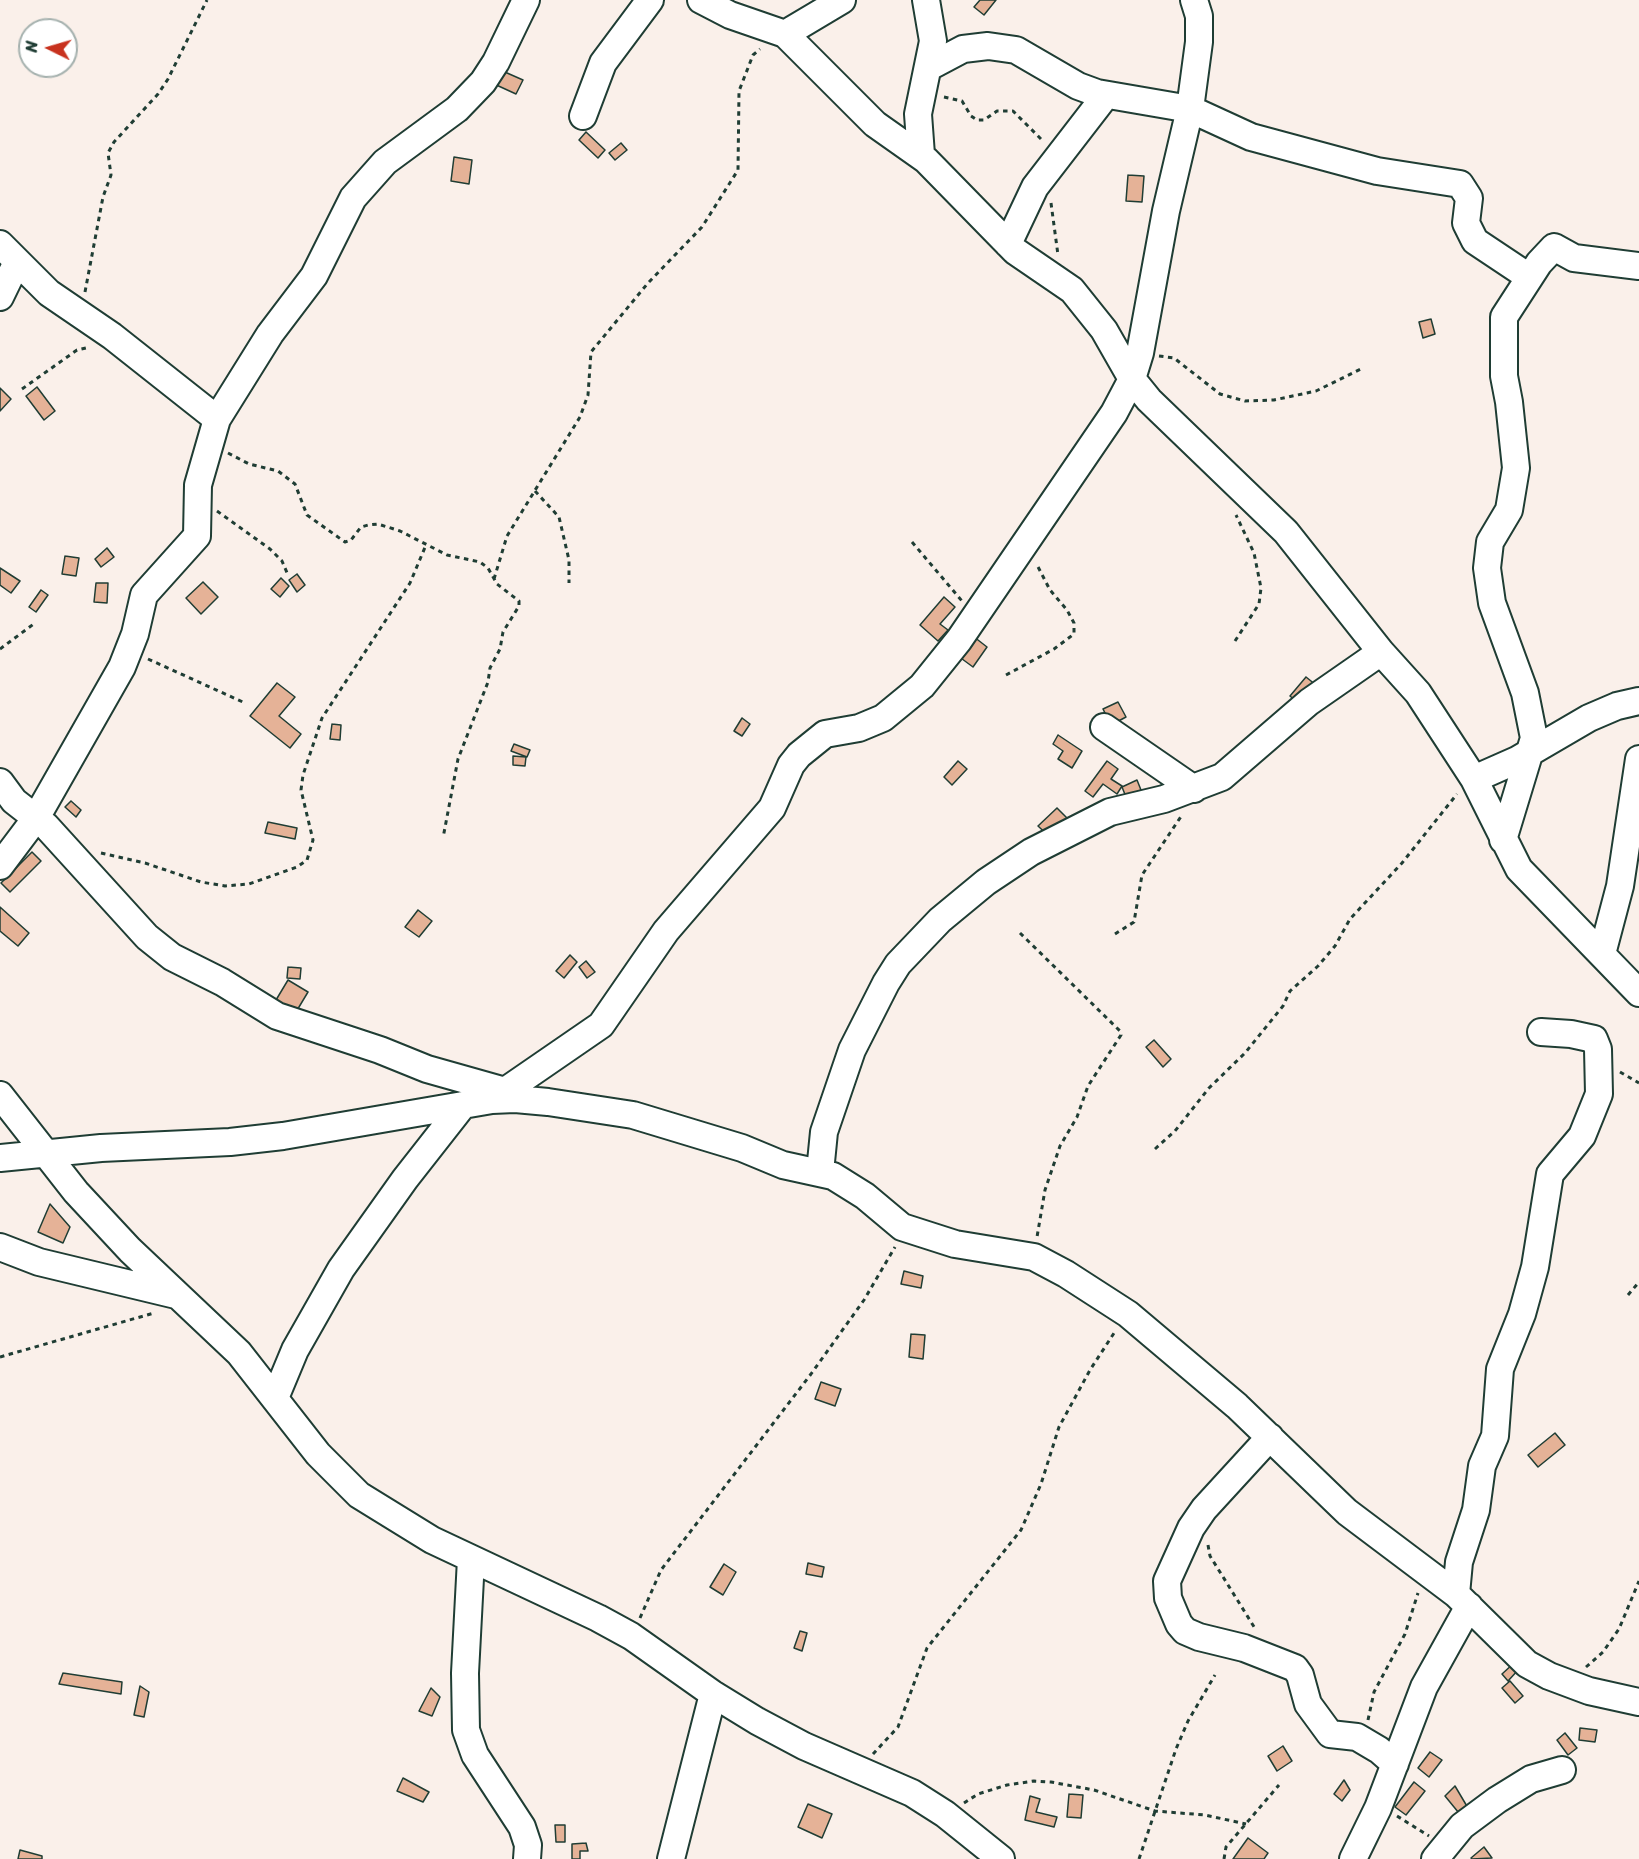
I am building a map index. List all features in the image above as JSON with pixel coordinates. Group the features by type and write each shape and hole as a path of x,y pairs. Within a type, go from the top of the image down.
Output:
{"street":[{"path":"0,866 36,818 129,652 144,595 198,534 198,485 214,429 270,334 314,276 353,198 386,162 457,108 483,82 496,62 526,0"},
{"path":"583,116 603,63 650,0"},
{"path":"701,0 730,15 785,34 875,124 888,135 921,155 1014,251 1072,290 1104,330 1132,379 1170,422 1286,532 1381,652 1433,713 1474,779 1519,868 1639,993"},
{"path":"785,34 842,0"},
{"path":"921,155 918,114 921,92 929,67 933,31 927,0"},
{"path":"0,1158 45,1152 240,1141 463,1105 498,1096 601,1025 682,910 772,808 791,765 799,755 825,734 860,728 895,711 922,686 975,616 1100,435 1132,379 1140,353 1166,211 1190,109 1199,42 1199,16 1194,0"},
{"path":"929,67 963,49 1000,46 1031,57 1078,86 1106,95 1190,109 1231,129 1275,145 1377,171 1460,184 1468,198 1466,223 1475,241 1529,277"},
{"path":"1008,244 1029,198 1058,156 1106,95"},
{"path":"1503,840 1534,738 1531,717 1492,603 1487,554 1490,542 1508,514 1516,468 1504,376 1503,322 1513,299 1554,247 1574,258 1639,266"},
{"path":"9,253 49,293 124,346 214,429"},
{"path":"0,297 9,253"},
{"path":"820,1172 824,1132 852,1050 898,964 940,920 986,882 1031,852 1118,809 1194,789 1215,781 1235,768 1309,702 1381,652"},
{"path":"1474,779 1517,760 1589,718 1617,706 1639,701"},
{"path":"1104,727 1194,789"},
{"path":"1602,954 1620,886 1639,759"},
{"path":"0,782 14,801 36,818 147,937 171,957 222,982 277,1016 380,1050 498,1096 633,1115 731,1144 783,1165 820,1172 848,1184 894,1222 935,1240 1034,1257 1066,1274 1128,1314 1270,1437 1347,1512 1462,1600 1527,1664 1568,1682 1628,1700 1639,1722"},
{"path":"1353,1859 1378,1808 1424,1687 1462,1600 1459,1562 1476,1510 1482,1466 1497,1424 1500,1369 1522,1314 1535,1267 1550,1174 1582,1136 1599,1094 1598,1049 1594,1039 1580,1035 1541,1032"},
{"path":"0,1095 99,1217 238,1353 318,1454 348,1486 383,1512 471,1559 598,1618 631,1636 713,1694 757,1721 857,1770 912,1793 945,1814 1001,1859"},
{"path":"275,1398 295,1350 342,1269 405,1179 463,1105"},
{"path":"0,1248 39,1262 185,1301"},
{"path":"1270,1437 1202,1511 1191,1528 1167,1581 1168,1598 1179,1624 1199,1638 1271,1658 1298,1671 1308,1704 1330,1734 1352,1736 1366,1742 1395,1764"},
{"path":"471,1559 465,1672 466,1730 476,1755 522,1827 528,1845 527,1859"},
{"path":"671,1859 713,1694"},
{"path":"1438,1854 1462,1826 1497,1800 1531,1779 1562,1770"}],"path":[{"path":"81,315 103,197 111,176 108,153 114,142 158,94 168,79 207,0"},
{"path":"494,579 507,536 580,417 588,395 591,352 602,335 648,283 702,227 738,170 739,92 753,55 785,34"},
{"path":"921,92 962,101 971,116 977,120 984,120 997,111 1013,111 1058,156"},
{"path":"1043,177 1054,212 1058,242 1057,278"},
{"path":"22,389 77,350 124,346"},
{"path":"1140,353 1174,358 1220,393 1245,401 1274,400 1316,391 1363,368"},
{"path":"214,429 231,454 249,464 278,471 295,484 307,515 345,542 351,540 361,527 378,524 400,531 447,555 480,562 497,584 519,601 519,605 503,632 500,649 490,668 488,682 458,759 442,838"},
{"path":"535,491 559,517 569,560 569,583"},
{"path":"198,500 238,523 270,549 282,561 288,575"},
{"path":"1235,513 1254,553 1261,588 1259,604 1235,641"},
{"path":"1005,675 1054,649 1075,633 1067,610 1050,590 1037,567 1029,535"},
{"path":"912,542 975,616"},
{"path":"99,852 145,863 201,882 237,886 297,867 307,860 313,840 301,790 303,775 322,718 410,583 426,545"},
{"path":"0,649 35,623"},
{"path":"129,652 245,703"},
{"path":"1155,1149 1175,1131 1209,1088 1245,1053 1283,1006 1290,991 1335,946 1350,919 1402,863 1443,808 1474,779"},
{"path":"1115,934 1134,922 1142,875 1182,816 1194,789"},
{"path":"1020,933 1120,1031 1121,1035 1088,1086 1077,1117 1060,1146 1045,1190 1034,1257"},
{"path":"631,1636 661,1570 811,1374 864,1300 894,1251 898,1238 894,1222"},
{"path":"1628,1296 1639,1282"},
{"path":"0,1357 161,1311 185,1301"},
{"path":"857,1770 898,1727 927,1648 1021,1530 1041,1484 1059,1427 1090,1370 1128,1314"},
{"path":"1202,1511 1213,1528 1208,1546 1210,1556 1239,1598 1271,1658"},
{"path":"1366,1742 1367,1724 1374,1692 1405,1634 1419,1592 1422,1568"},
{"path":"1568,1682 1602,1652 1619,1629 1639,1581"},
{"path":"1139,1859 1188,1721 1215,1675"},
{"path":"945,1814 978,1794 1034,1781 1094,1790 1155,1811 1205,1815 1246,1824"},
{"path":"1224,1859 1226,1847 1279,1785"},
{"path":"1378,1808 1417,1826 1438,1854"}],"building":[{"path":"980,0 996,0 984,15 974,7"},
{"path":"498,69 523,80 516,94 492,83"},
{"path":"586,132 605,150 598,158 579,140"},
{"path":"621,143 627,150 615,160 609,153"},
{"path":"454,157 472,160 469,184 451,181"},
{"path":"1128,175 1144,176 1142,202 1126,201"},
{"path":"1431,319 1435,334 1423,338 1419,322"},
{"path":"37,387 55,411 44,420 26,396"},
{"path":"0,388 11,399 0,411"},
{"path":"107,548 114,557 101,567 95,559"},
{"path":"65,556 79,558 76,576 62,574"},
{"path":"0,568 20,581 11,593 0,585"},
{"path":"297,574 305,585 297,592 289,580"},
{"path":"281,578 289,586 280,597 271,589"},
{"path":"203,582 218,597 201,614 186,598"},
{"path":"96,583 108,583 107,603 94,602"},
{"path":"41,590 48,595 36,612 29,607"},
{"path":"944,597 955,607 940,624 948,630 938,641 920,625"},
{"path":"969,633 987,647 973,667 954,653"},
{"path":"1306,677 1316,685 1299,704 1290,696"},
{"path":"277,683 295,697 279,716 301,734 290,748 250,716"},
{"path":"1118,702 1126,717 1111,725 1103,709"},
{"path":"742,718 750,724 742,736 734,731"},
{"path":"332,724 341,725 340,740 330,739"},
{"path":"1058,735 1082,751 1072,768 1058,759 1063,751 1053,744"},
{"path":"514,744 530,750 527,757 511,751"},
{"path":"513,756 526,757 525,766 513,765"},
{"path":"958,761 967,769 952,785 944,777"},
{"path":"1107,761 1118,769 1111,779 1122,786 1117,794 1103,784 1093,797 1085,791"},
{"path":"1137,780 1141,790 1126,797 1122,787"},
{"path":"71,801 81,810 76,817 65,807"},
{"path":"1057,808 1070,821 1052,839 1038,826"},
{"path":"268,822 297,828 295,839 265,833"},
{"path":"32,852 41,861 10,892 1,883"},
{"path":"0,907 29,933 18,946 0,931"},
{"path":"418,910 432,921 419,937 405,927"},
{"path":"570,955 577,962 564,978 556,971"},
{"path":"586,961 595,972 587,978 579,967"},
{"path":"288,967 301,968 300,979 287,978"},
{"path":"288,980 308,992 296,1012 276,1000"},
{"path":"1154,1040 1171,1059 1163,1067 1146,1047"},
{"path":"50,1204 70,1227 63,1243 38,1232"},
{"path":"904,1271 923,1276 921,1288 901,1284"},
{"path":"911,1334 925,1335 923,1359 909,1357"},
{"path":"821,1382 841,1389 835,1406 815,1399"},
{"path":"1555,1433 1565,1445 1538,1467 1528,1455"},
{"path":"808,1563 824,1567 822,1577 806,1574"},
{"path":"724,1564 736,1572 723,1595 710,1587"},
{"path":"800,1631 807,1633 802,1651 794,1648"},
{"path":"1514,1663 1519,1669 1508,1681 1502,1674"},
{"path":"63,1673 122,1682 121,1694 59,1684"},
{"path":"1510,1681 1523,1696 1515,1703 1502,1688"},
{"path":"140,1686 149,1692 144,1717 134,1715"},
{"path":"431,1688 440,1697 432,1716 419,1711"},
{"path":"1580,1728 1597,1730 1595,1742 1579,1740"},
{"path":"1565,1733 1577,1748 1568,1755 1557,1740"},
{"path":"1283,1746 1292,1761 1277,1771 1268,1756"},
{"path":"1430,1752 1442,1760 1429,1777 1418,1768"},
{"path":"403,1778 429,1792 423,1802 397,1791"},
{"path":"1344,1780 1350,1790 1342,1801 1334,1794"},
{"path":"1414,1782 1425,1791 1406,1815 1395,1807"},
{"path":"1455,1786 1468,1808 1463,1818 1445,1796"},
{"path":"1069,1794 1083,1795 1081,1818 1067,1817"},
{"path":"1030,1796 1040,1799 1036,1812 1057,1817 1054,1827 1025,1820"},
{"path":"808,1804 832,1814 822,1838 798,1827"},
{"path":"555,1825 565,1825 565,1842 556,1842"},
{"path":"1248,1838 1268,1853 1264,1859 1233,1859"},
{"path":"586,1843 588,1851 580,1851 580,1859 572,1859 572,1844"},
{"path":"1484,1847 1492,1858 1471,1858"},
{"path":"20,1850 42,1856 42,1859 18,1859"}]}
